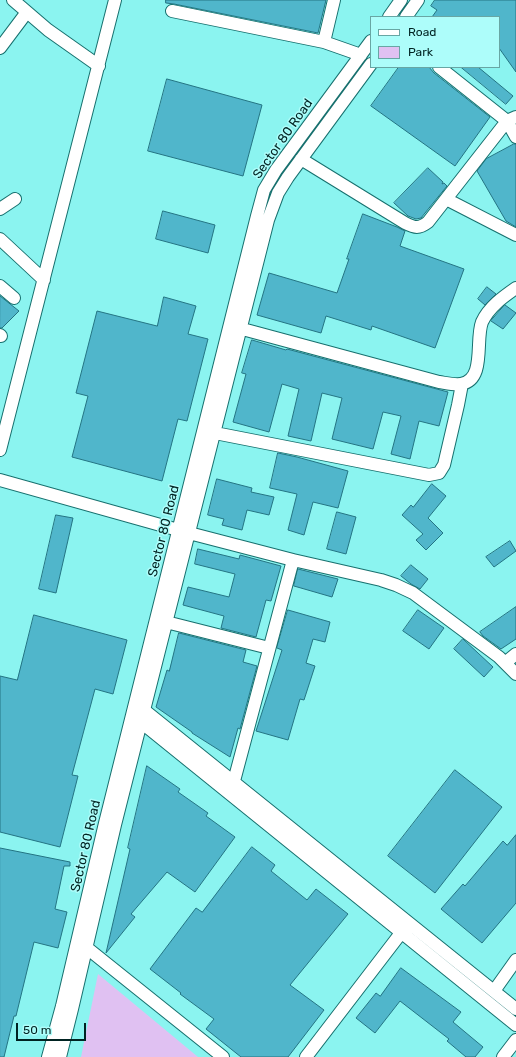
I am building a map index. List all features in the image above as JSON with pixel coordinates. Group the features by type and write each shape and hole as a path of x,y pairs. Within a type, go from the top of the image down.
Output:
{"street":[{"path":"13,0 48,30 99,66"},
{"path":"0,450 115,0"},
{"path":"324,42 334,0"},
{"path":"391,16 401,0"},
{"path":"407,16 418,0"},
{"path":"172,11 324,42 361,54"},
{"path":"0,48 27,12"},
{"name":"Sector 80 Road","path":"138,712 166,622 229,326 264,190 276,170 370,43"},
{"name":"Sector 80 Road","path":"48,1057 82,944 138,712 184,532 215,433 268,220 278,193 300,159 370,65"},
{"path":"440,68 511,119 516,137"},
{"path":"300,159 405,223 417,228 422,227 428,222 511,119"},
{"path":"0,209 15,199"},
{"path":"446,199 516,236"},
{"path":"0,239 44,280"},
{"path":"0,286 14,298"},
{"path":"229,326 440,382 462,384 473,378 476,372 479,339 483,322 498,301 516,288"},
{"path":"215,433 429,476 439,472 444,464 462,384"},
{"path":"0,480 184,532 293,560 396,584 413,593 499,657 516,674"},
{"path":"234,781 293,560"},
{"path":"166,622 270,648"},
{"path":"505,663 516,654"},
{"path":"138,712 234,781 516,1009"},
{"path":"138,712 401,933 516,1025"},
{"path":"306,1057 401,933"},
{"path":"82,944 223,1057"},
{"name":"Sector 80 Road","path":"60,1057 72,1009 82,944"},
{"path":"494,991 516,960"},
{"path":"503,1057 516,1040"}],"green space":[{"path":"98,974 198,1057 81,1057"}],"building":[{"path":"166,0 326,0 318,33 166,3"},
{"path":"435,0 516,0 516,72 500,49 500,16 433,16 437,10 431,6"},
{"path":"398,68 430,68 434,73 490,117 455,166 371,106"},
{"path":"462,68 479,68 513,96 506,104"},
{"path":"167,79 262,105 243,176 148,151"},
{"path":"516,144 516,227 506,221 477,171 486,159"},
{"path":"428,168 443,182 442,184 444,183 447,186 421,218 416,219 408,216 394,203"},
{"path":"163,211 215,225 208,253 156,239"},
{"path":"363,214 405,231 400,246 464,269 435,348 372,326 371,330 326,316 321,333 257,315 269,273 337,293"},
{"path":"487,287 496,294 485,305 478,299"},
{"path":"0,296 19,311 2,328 0,328"},
{"path":"164,297 196,306 188,334 208,339 187,421 178,419 162,481 72,457 88,396 76,393 97,311 157,326"},
{"path":"505,305 516,313 503,329 491,321"},
{"path":"252,340 448,392 439,426 419,421 410,459 391,454 401,416 383,412 373,449 332,439 342,398 322,393 311,441 288,436 299,389 282,384 269,432 233,422 246,374 242,373"},
{"path":"278,453 348,471 338,508 313,502 304,535 288,530 297,494 270,488"},
{"path":"217,479 252,488 251,492 274,497 269,515 247,510 242,530 222,525 224,519 208,515"},
{"path":"432,484 446,496 428,518 443,533 426,550 416,540 423,534 402,515 411,505 413,507"},
{"path":"337,512 356,517 346,554 327,549"},
{"path":"56,515 73,518 56,593 39,589"},
{"path":"510,541 516,551 494,567 486,557"},
{"path":"198,549 239,559 240,555 281,566 271,601 266,600 256,637 221,628 224,616 183,605 188,587 229,597 235,574 195,564"},
{"path":"411,565 428,579 420,589 401,576"},
{"path":"298,569 338,579 332,597 294,586"},
{"path":"516,607 516,639 501,649 483,636 480,632"},
{"path":"288,610 330,622 325,642 313,639 306,663 315,666 304,700 300,699 288,740 256,731 282,650 277,648"},
{"path":"418,610 444,628 429,649 403,631"},
{"path":"34,615 127,640 113,694 95,689 72,775 78,776 60,847 0,832 0,676 17,680"},
{"path":"179,633 246,650 243,662 257,666 240,729 238,728 230,757 192,733 156,707 167,670 169,671"},
{"path":"463,639 493,667 484,677 454,649"},
{"path":"147,766 180,789 178,792 208,813 206,816 235,837 195,892 167,872 131,914 135,917 106,953 130,849 128,848"},
{"path":"455,770 502,807 435,893 388,856"},
{"path":"516,835 516,903 482,943 441,909 463,884 465,886 503,841 507,845"},
{"path":"252,847 275,865 271,871 307,900 316,889 348,914 290,985 324,1010 288,1057 241,1057 206,1029 214,1019 180,994 181,993 150,969 196,908 202,912"},
{"path":"0,848 70,862 70,866 64,866 55,909 67,912 58,948 34,942 16,1016 14,1016 4,1057 0,1057"},
{"path":"401,968 461,1012 453,1022 483,1047 475,1057 466,1057 447,1041 449,1039 400,1001 375,1033 356,1018 376,993 380,996"}]}
